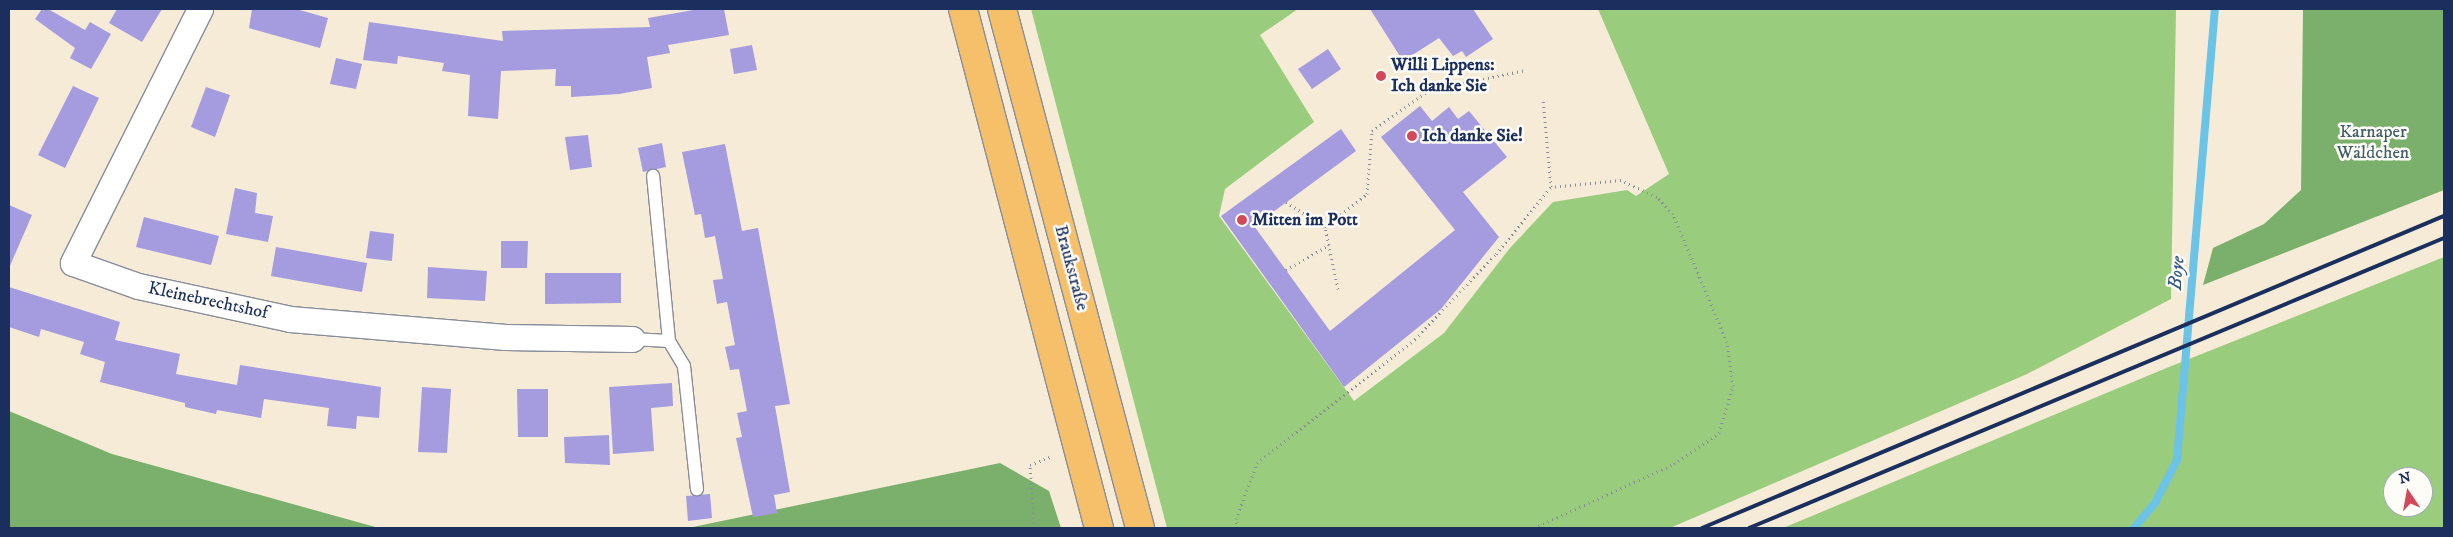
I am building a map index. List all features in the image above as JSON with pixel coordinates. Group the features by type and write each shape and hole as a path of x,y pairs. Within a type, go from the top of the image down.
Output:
{"main road":[{"path":"963,9 1099,528"},
{"name":"Braukstraße","path":"1002,9 1140,528"}],"street":[{"name":"Kleinebrechtshof","path":"200,9 73,263 138,286 290,319 505,337 632,339"}],"lane":[{"path":"654,176 669,341 684,366 697,489"},
{"path":"632,339 669,341"}],"path":[{"path":"1325,226 1367,194 1372,131 1429,90 1526,70"},
{"path":"1237,528 1236,518 1257,464 1415,339 1496,254 1551,187 1543,99"},
{"path":"1534,528 1674,464 1718,433 1733,386 1727,342 1673,214 1656,197 1621,180 1551,187"},
{"path":"1286,202 1325,226 1338,289"},
{"path":"1286,270 1329,245"},
{"path":"1034,528 1030,465 1079,450"}],"green space":[{"path":"1031,9 1298,9 1260,35 1314,122 1225,189 1219,216 1354,401 1444,333 1510,248 1553,202 1627,190 1636,196 1669,174 1598,9 2176,9 2171,299 2027,374 1670,528 1167,528"},
{"name":"Karnaper Wäldchen","path":"2303,9 2444,9 2444,190 2203,285 2213,248 2264,224 2301,190"},
{"path":"2444,257 2444,528 1783,528 2164,369"},
{"path":"9,411 112,454 379,528 9,528"},
{"path":"1000,463 1049,491 1061,528 688,528"}],"building":[{"path":"42,9 48,9 85,30 90,22 111,34 91,69 70,58 75,48 35,19"},
{"path":"117,9 162,9 142,42 109,23"},
{"path":"252,9 296,9 328,18 320,48 249,28"},
{"path":"699,9 724,9 729,35 668,45 670,53 647,57 652,88 619,94 571,97 571,86 555,86 556,69 501,71 498,119 468,116 470,75 442,71 444,63 398,56 397,64 363,60 369,22 503,41 502,31 650,27 648,18"},
{"path":"1370,9 1473,9 1493,39 1466,57 1462,51 1453,56 1439,38 1403,61"},
{"path":"752,45 757,70 734,74 730,49"},
{"path":"1328,49 1341,69 1312,89 1298,69"},
{"path":"336,58 362,64 356,89 330,84"},
{"path":"73,86 99,98 65,168 38,155"},
{"path":"206,87 230,95 215,137 191,127"},
{"path":"1420,106 1432,121 1449,107 1458,119 1469,111 1507,157 1463,192 1499,237 1441,309 1344,387 1221,216 1341,129 1356,151 1254,226 1330,331 1455,230 1381,137"},
{"path":"588,135 592,167 570,170 565,137"},
{"path":"662,143 666,167 643,172 638,148"},
{"path":"725,144 742,231 758,228 790,404 775,406 790,492 774,495 777,513 753,517 736,438 742,437 737,413 747,411 739,369 730,370 725,347 735,345 727,302 717,304 713,280 723,279 715,236 705,238 701,214 695,215 682,152"},
{"path":"235,188 257,193 255,213 273,216 268,242 226,234"},
{"path":"9,205 32,215 9,268"},
{"path":"144,217 219,236 211,265 136,247"},
{"path":"370,231 394,234 392,261 366,258"},
{"path":"501,241 528,241 527,268 501,268"},
{"path":"276,247 367,263 362,292 271,276"},
{"path":"428,267 487,271 485,301 427,298"},
{"path":"545,273 621,273 621,303 545,304"},
{"path":"9,287 120,322 115,340 180,354 176,374 237,385 240,365 381,387 379,418 357,416 356,429 327,426 329,408 264,399 261,418 217,410 216,414 185,407 185,403 100,382 105,362 80,354 84,342 41,329 39,337 9,327"},
{"path":"672,383 673,406 651,408 654,451 613,454 609,387"},
{"path":"422,387 451,389 447,453 418,452"},
{"path":"517,389 548,389 548,437 518,437"},
{"path":"609,435 610,465 565,463 564,437"},
{"path":"710,494 712,518 688,521 686,496"}],"waterway":[{"name":"Boye","path":"2134,528 2155,503 2177,460 2215,9"}],"railway":[{"path":"1702,528 2444,216"},
{"path":"1749,528 2444,238"}],"place":[{"name":"Willi Lippens: Ich danke Sie","path":"1381,76"},
{"name":"Ich danke Sie!","path":"1412,136"},
{"name":"Mitten im Pott","path":"1242,220"}]}
